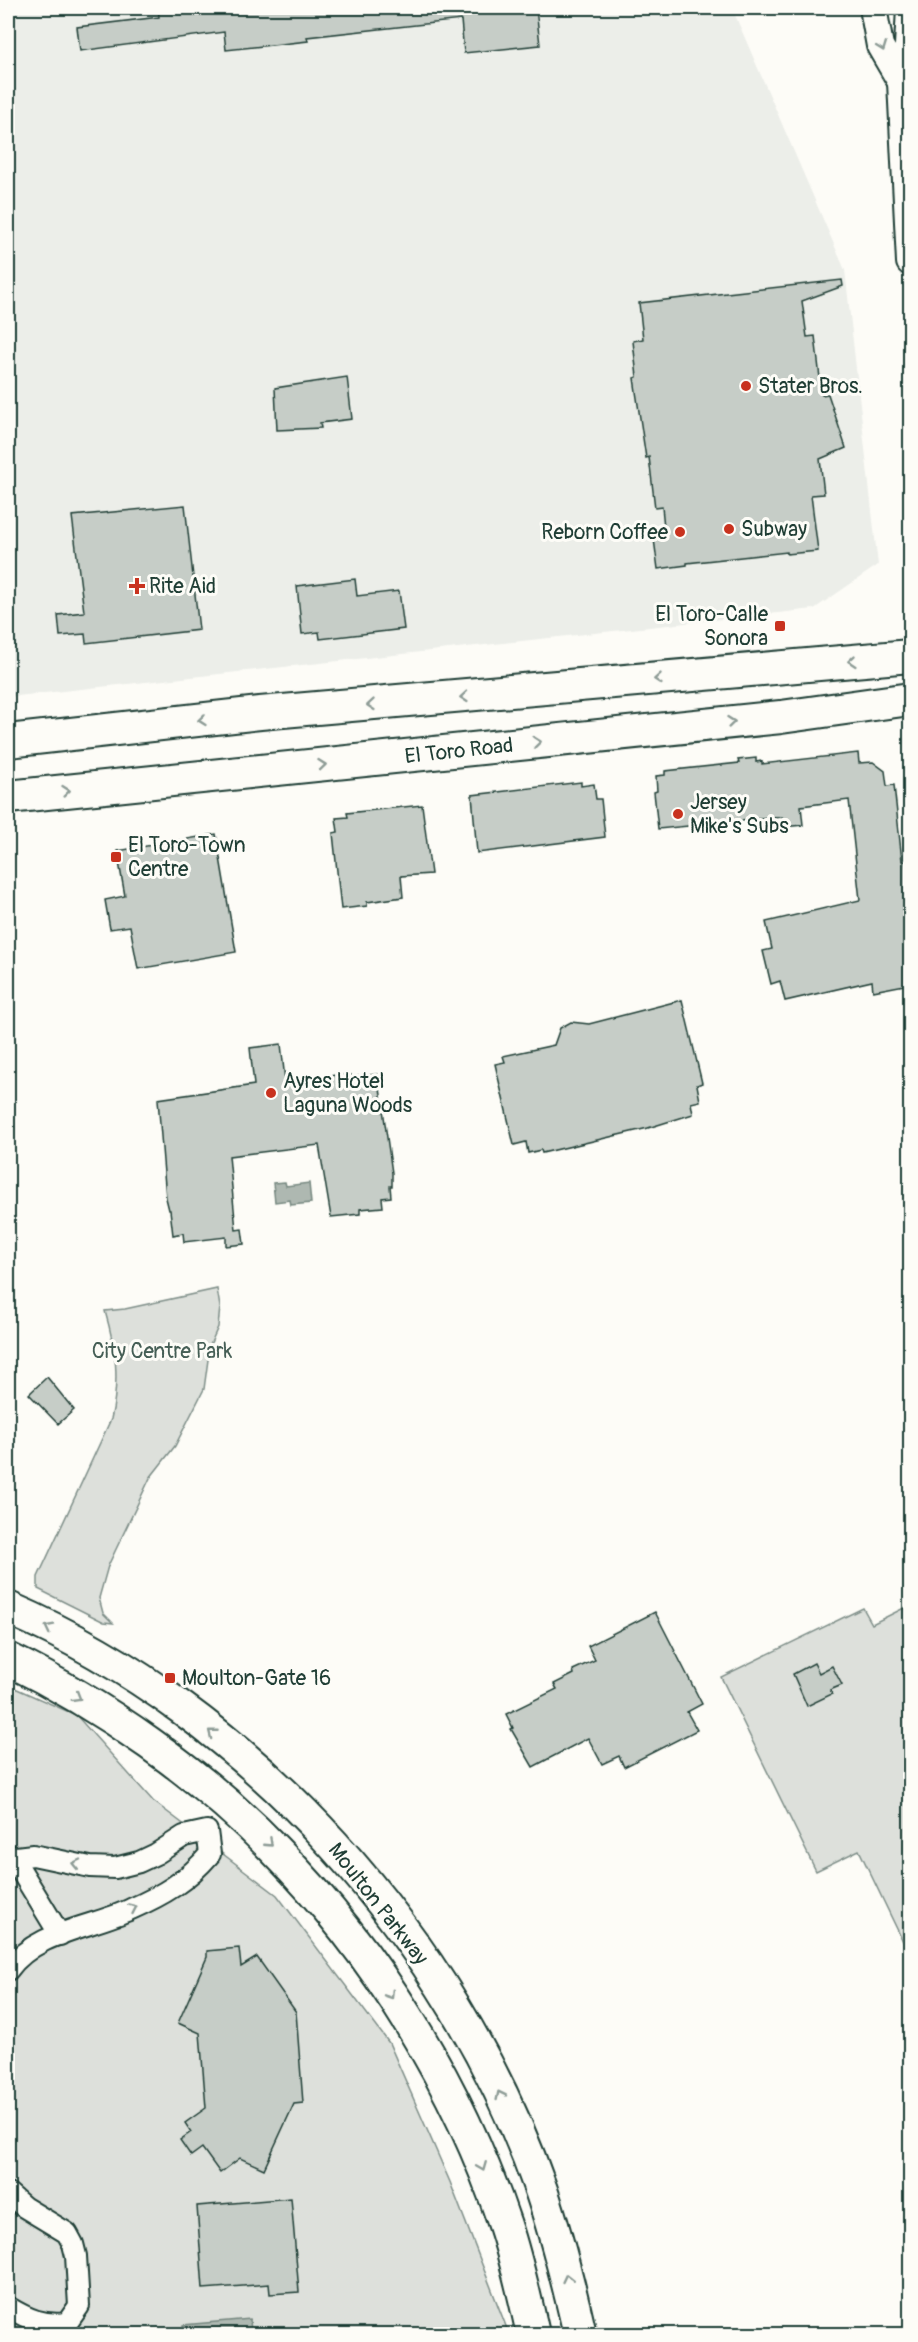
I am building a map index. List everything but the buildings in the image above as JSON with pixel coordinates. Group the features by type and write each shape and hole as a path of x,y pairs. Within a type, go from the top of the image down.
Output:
{"main road":[{"path":"8,741 272,712 910,656"},
{"name":"El Toro Road","path":"8,797 781,717 910,699"},
{"name":"Moulton Parkway","path":"8,1608 100,1654 172,1702 219,1738 297,1806 387,1908 417,1948 455,2009 486,2065 517,2130 547,2210 563,2261 580,2334"},
{"name":"Moulton Parkway","path":"8,1659 51,1681 114,1719 156,1749 226,1804 275,1849 324,1904 375,1971 412,2028 447,2091 480,2161 505,2225 533,2334"}],"street":[{"path":"873,8 880,46 901,82"},
{"path":"910,8 908,46 901,82 910,262"},
{"path":"8,1970 33,1947 69,1931 130,1910 174,1888 194,1873 210,1854 207,1831 184,1836 139,1862 116,1868 90,1867 33,1855 10,1857"},
{"path":"10,1857 69,1931"},
{"path":"8,2193 24,2207 67,2233 76,2256 80,2306 67,2323 52,2325 31,2321 8,2307"}],"shaded area":[{"path":"8,8 732,8 845,270 878,565 814,609 8,697"},
{"path":"285,1182 286,1186 309,1183 311,1203 291,1205 290,1200 275,1202 273,1183"},
{"path":"250,2319 251,2334 184,2334 183,2325"}],"green space":[{"name":"City Centre Park","path":"217,1289 220,1307 218,1327 210,1345 204,1389 175,1446 150,1478 108,1566 99,1598 103,1613 113,1623 104,1622 38,1589 38,1577 111,1419 116,1365 105,1311 125,1309"},
{"path":"910,1605 910,1956 859,1850 816,1871 721,1677 863,1608 872,1624"},
{"path":"8,1685 76,1715 153,1801 277,1895 389,2043 450,2182 509,2334 8,2334"}],"place":[{"name":"Stater Bros.","path":"746,386"},
{"name":"Subway","path":"729,529"},
{"name":"Reborn Coffee","path":"680,532"},
{"name":"Rite Aid","path":"137,586"},
{"name":"El Toro-Calle Sonora","path":"780,626"},
{"name":"Jersey Mike's Subs","path":"678,814"},
{"name":"El Toro-Town Centre","path":"116,857"},
{"name":"Ayres Hotel Laguna Woods","path":"271,1093"},
{"name":"Moulton-Gate 16","path":"170,1678"}]}
